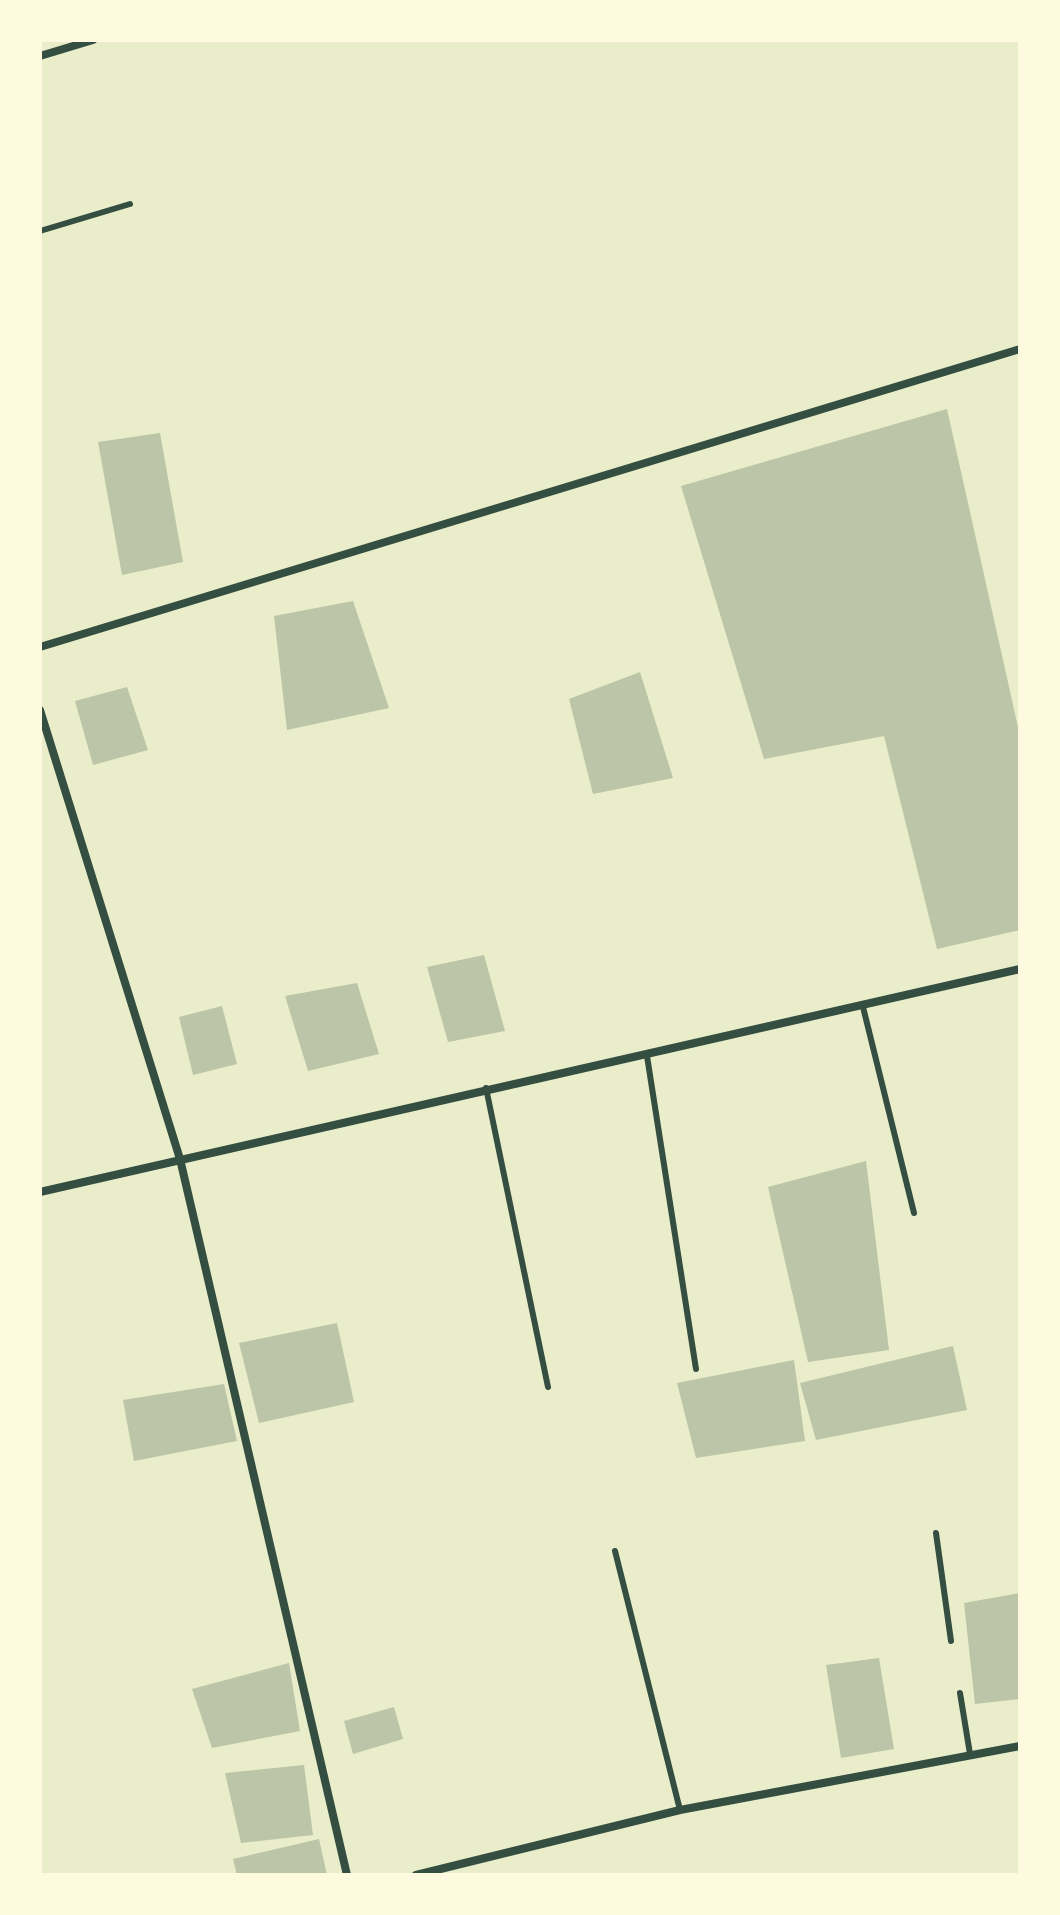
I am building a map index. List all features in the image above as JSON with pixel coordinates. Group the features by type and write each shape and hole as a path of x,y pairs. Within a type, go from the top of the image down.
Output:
{"street":[{"path":"40,56 93,40"},
{"path":"40,647 1020,349"},
{"path":"40,710 180,1159 347,1875"},
{"path":"40,1192 486,1088 647,1056 1020,969"},
{"path":"416,1875 680,1810 1020,1746"}],"lane":[{"path":"40,231 130,204"},
{"path":"863,1007 914,1213"},
{"path":"647,1056 696,1369"},
{"path":"486,1088 548,1387"},
{"path":"936,1533 951,1641"},
{"path":"615,1551 680,1810"},
{"path":"960,1693 970,1754"}],"building":[{"path":"947,409 1020,736 1020,930 937,949 884,736 764,759 681,486"},
{"path":"160,433 183,562 122,575 98,442"},
{"path":"353,601 389,708 287,730 274,616"},
{"path":"640,672 673,778 593,794 569,699"},
{"path":"127,687 148,750 93,765 75,701"},
{"path":"484,955 505,1031 448,1042 427,967"},
{"path":"357,983 379,1054 308,1071 285,996"},
{"path":"222,1006 237,1064 193,1075 179,1017"},
{"path":"866,1161 889,1350 808,1362 768,1187"},
{"path":"337,1323 354,1402 259,1423 239,1343"},
{"path":"953,1346 967,1410 816,1440 800,1383"},
{"path":"794,1360 805,1441 696,1458 677,1383"},
{"path":"224,1384 237,1441 134,1461 123,1400"},
{"path":"1020,1593 1020,1699 975,1704 964,1603"},
{"path":"879,1658 894,1749 841,1758 826,1665"},
{"path":"289,1663 300,1731 212,1748 192,1689"},
{"path":"394,1707 403,1739 353,1754 344,1721"},
{"path":"304,1765 313,1835 241,1843 225,1773"},
{"path":"319,1839 327,1875 237,1875 233,1859"}]}
